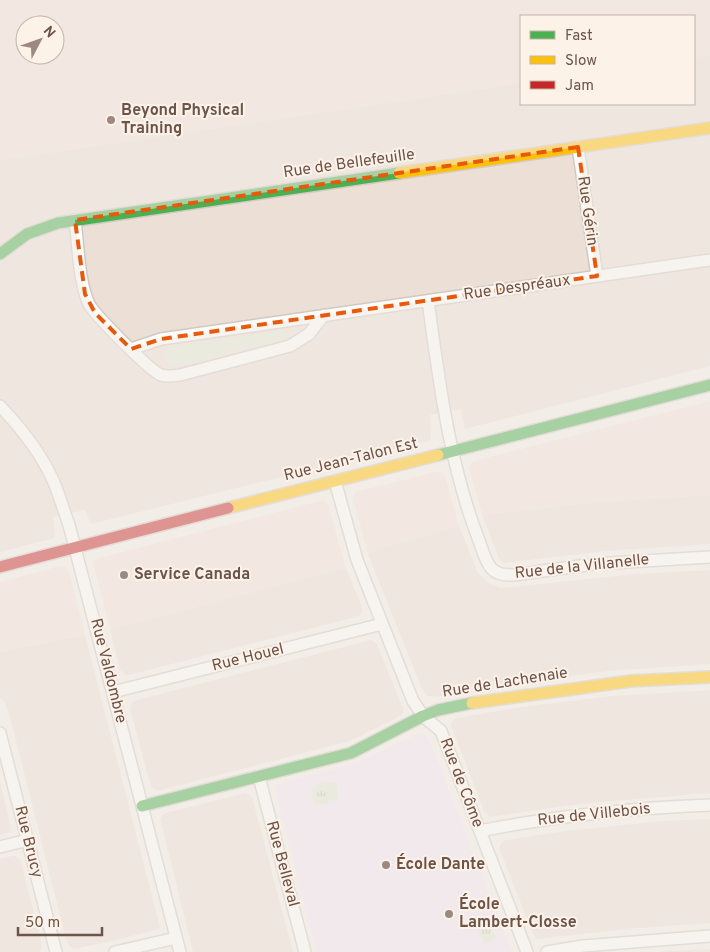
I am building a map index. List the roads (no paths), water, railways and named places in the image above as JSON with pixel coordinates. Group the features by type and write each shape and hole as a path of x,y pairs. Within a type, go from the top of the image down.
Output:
{"street":[{"name":"Rue de Bellefeuille","path":"0,254 23,234 39,228 75,220 710,128"},
{"name":"Rue Gérin","path":"578,147 597,276"},
{"path":"75,220 83,282 89,305 131,349 154,371 162,375 170,377 180,375 290,346 309,334 324,315"},
{"name":"Rue Despréaux","path":"131,349 161,339 710,260"},
{"name":"Rue de la Villanelle","path":"428,301 447,432 468,513 490,566 499,574 514,574 594,564 710,557"},
{"name":"Rue Jean-Talon Est","path":"0,567 710,384"},
{"name":"Rue Valdombre","path":"0,406 26,436 45,464 64,509 76,548 180,952"},
{"name":"Rue de Côme","path":"335,481 352,544 413,701 423,716 440,731 527,952"},
{"name":"Rue Houel","path":"113,692 382,624"},
{"name":"Rue de Lachenaie","path":"142,806 351,753 423,716 460,705 631,681 710,677"},
{"name":"Rue Brucy","path":"0,733 56,952"},
{"name":"Rue Belleval","path":"259,777 305,952"},
{"name":"Rue de Villebois","path":"480,832 542,820 647,808 710,805"},
{"path":"0,847 28,840"},
{"path":"547,952 583,946 710,936"},
{"path":"115,952 176,938"}],"place":[{"name":"Beyond Physical Training","path":"111,120"},
{"name":"Service Canada","path":"124,575"},
{"name":"École Dante","path":"386,865"},
{"name":"École Lambert-Closse","path":"449,914"}]}
